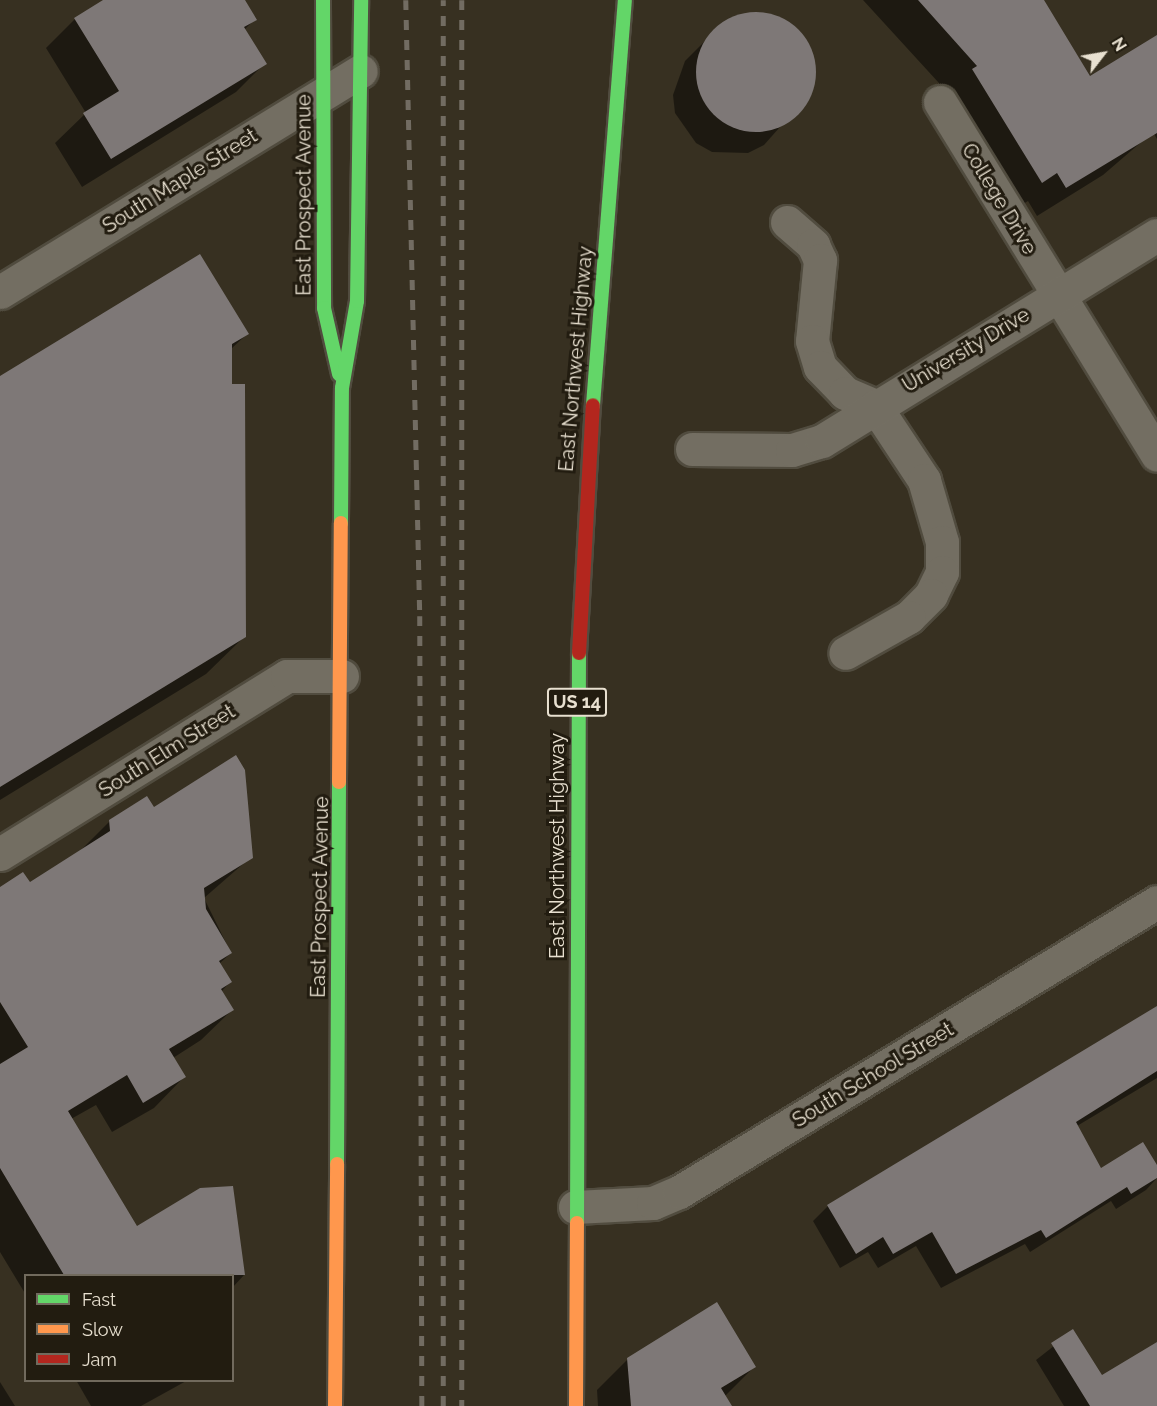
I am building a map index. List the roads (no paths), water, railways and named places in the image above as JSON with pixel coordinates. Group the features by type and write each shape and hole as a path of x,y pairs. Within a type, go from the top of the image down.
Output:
{"street":[{"name":"East Prospect Avenue","path":"323,0 324,308 342,388"},
{"name":"East Prospect Avenue","path":"332,1404 342,676 342,388 357,302 361,0"},
{"name":"East Northwest Highway","path":"576,1406 579,585 625,0"},
{"name":"South Maple Street","path":"0,292 361,71"},
{"name":"College Drive","path":"940,102 1157,455"},
{"path":"787,222 813,245 820,260 812,341 820,367 845,393 875,406 924,480 942,542 942,572 931,595 909,617 845,653"},
{"path":"1057,295 1157,235"},
{"name":"University Drive","path":"692,449 807,447 1057,295"},
{"name":"South Elm Street","path":"0,854 287,676 342,676"},
{"name":"South School Street","path":"575,1207 653,1203 679,1192 1157,902"}],"railway":[{"path":"406,0 420,616 422,1406"},
{"path":"443,0 443,1406"},
{"path":"462,0 462,1406"}]}
